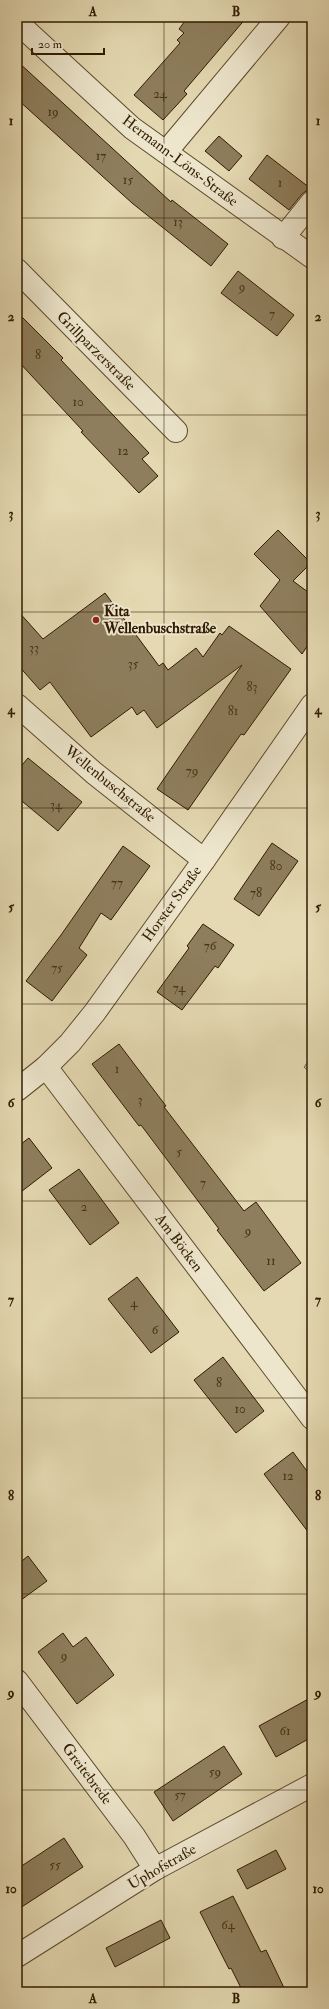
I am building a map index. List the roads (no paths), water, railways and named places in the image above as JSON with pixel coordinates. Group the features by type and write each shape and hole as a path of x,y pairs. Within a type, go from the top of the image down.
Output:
{"street":[{"path":"166,152 279,17"},
{"name":"Hermann-Löns-Straße","path":"20,22 132,128 283,238 312,257"},
{"path":"283,238 312,202"},
{"name":"Grillparzerstraße","path":"17,270 176,431"},
{"name":"Wellenbuschstraße","path":"17,705 94,773 204,860"},
{"name":"Horster Straße","path":"17,1090 46,1068 70,1043 95,1012 204,860 312,705"},
{"name":"Am Böcken","path":"46,1068 312,1418"},
{"name":"Greitebrede","path":"17,1681 134,1836 155,1869"},
{"name":"Uphofstraße","path":"17,1956 155,1869 312,1785"}],"place":[{"name":"Kita Wellenbuschstraße","path":"96,620"}]}
